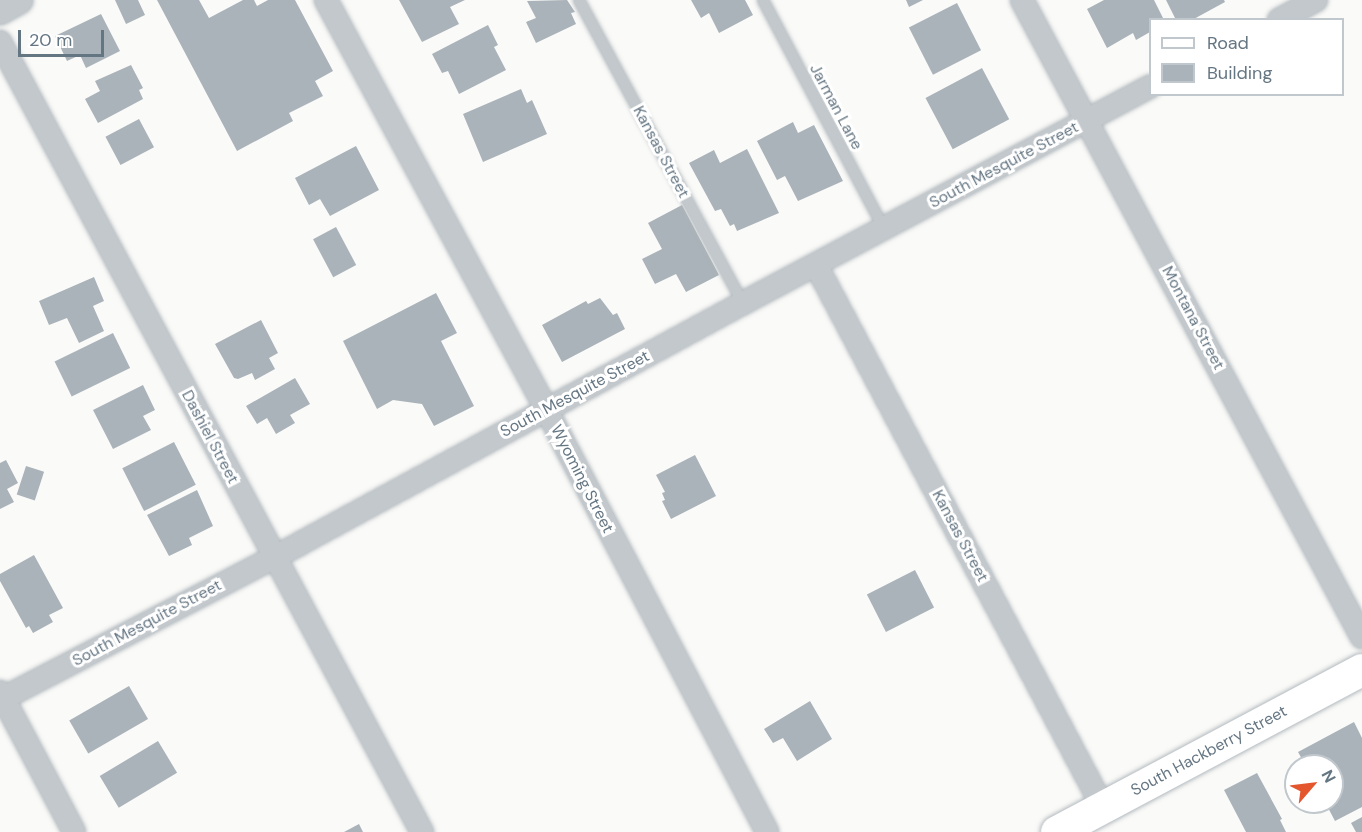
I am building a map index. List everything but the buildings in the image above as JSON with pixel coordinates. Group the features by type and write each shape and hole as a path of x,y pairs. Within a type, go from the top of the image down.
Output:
{"main road":[{"name":"South Hackberry Street","path":"1057,832 1362,670"}],"street":[{"path":"0,10 18,0"},
{"name":"Wyoming Street","path":"326,0 546,409 767,832"},
{"name":"Montana Street","path":"1022,0 1362,637"},
{"path":"1283,18 1316,0"},
{"name":"Dashiel Street","path":"0,42 422,832"},
{"name":"South Mesquite Street","path":"1,697 273,556 1149,88"},
{"name":"Kansas Street","path":"816,265 1104,807"},
{"path":"1,697 74,832"}],"lane":[{"name":"Kansas Street","path":"579,0 743,303"},
{"name":"Jarman Lane","path":"763,0 884,229"}]}
